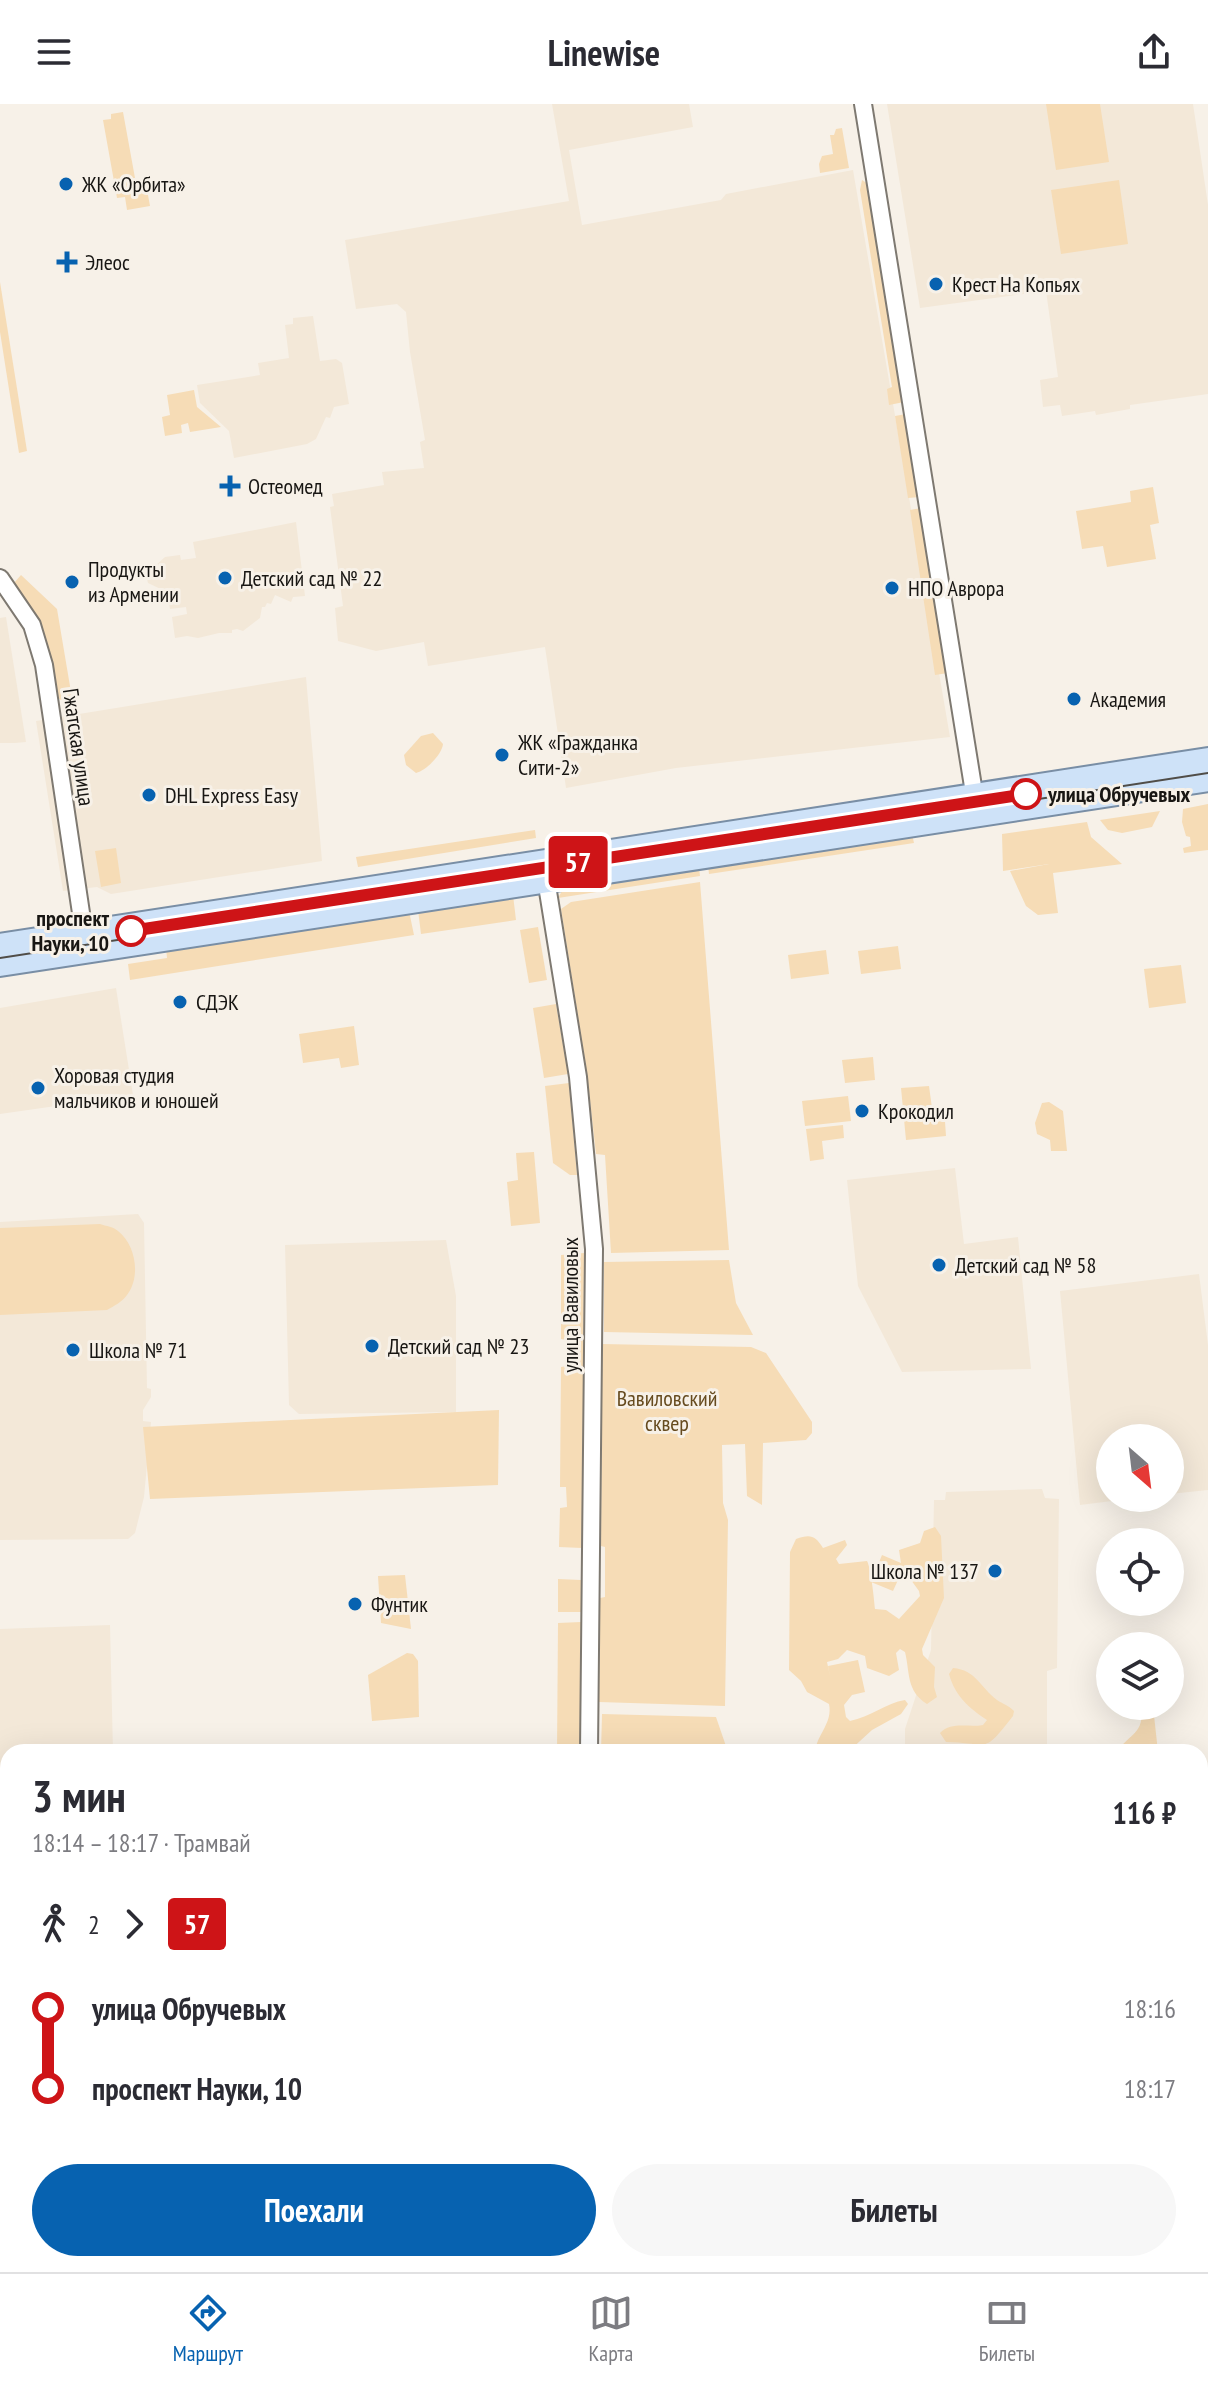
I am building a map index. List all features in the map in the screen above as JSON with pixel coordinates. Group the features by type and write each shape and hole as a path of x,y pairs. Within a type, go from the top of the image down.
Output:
{"main road":[{"path":"0,945 545,871 976,805 1208,759"},
{"path":"976,805 1208,780"},
{"path":"0,965 545,871"}],"street":[{"path":"863,104 976,805"},
{"name":"Гжатская улица","path":"0,578 32,625 44,665 84,933"},
{"name":"улица Вавиловых","path":"545,871 578,1077 594,1249 589,1744"}],"shaded area":[{"path":"552,104 689,104 693,127 569,150 582,225 721,200 726,194 853,170 950,737 676,768 566,788 545,647 428,666 424,642 376,651 338,641 335,608 343,606 330,507 334,506 332,494 384,485 382,472 424,468 420,442 425,440 406,312 397,304 356,309 345,240 569,201"},
{"path":"887,104 1193,104 1208,205 1208,394 1130,405 1130,409 1096,415 1095,411 1062,416 1060,405 1043,407 1040,380 1058,377 1046,291 920,308"},
{"path":"313,316 320,361 336,359 342,363 349,404 334,407 316,439 307,444 234,458 229,431 200,403 197,385 260,375 258,363 289,358 285,325 293,324 293,318"},
{"name":"Детский сад № 22","path":"296,522 305,596 293,597 291,602 275,595 271,604 262,607 260,618 243,631 237,629 232,633 198,638 175,638 172,617 187,614 186,607 170,609 167,592 148,583 146,574 165,557 180,555 181,560 196,558 193,542"},
{"path":"6,617 26,742 0,743 0,618"},
{"path":"306,677 322,861 111,894 97,887 63,891 36,721"},
{"path":"116,988 133,1095 0,1114 0,1008"},
{"name":"Детский сад № 58","path":"955,1168 964,1244 1018,1237 1031,1369 902,1372 858,1286 847,1180"},
{"name":"Школа № 71","path":"138,1214 144,1223 147,1388 151,1389 151,1397 143,1410 143,1421 151,1422 144,1497 135,1533 128,1539 0,1540 0,1222"},
{"name":"Детский сад № 23","path":"446,1240 456,1296 456,1412 299,1414 289,1405 285,1245"},
{"path":"1199,1274 1208,1345 1208,1490 1184,1493 1184,1424 1096,1424 1096,1503 1080,1505 1060,1291"},
{"name":"Школа № 137","path":"1042,1489 1045,1498 1059,1499 1057,1668 1047,1671 1047,1744 905,1744 905,1729 931,1650 934,1500 945,1500 946,1492"},
{"path":"110,1625 113,1744 0,1744 0,1629"}],"green space":[{"path":"1046,104 1100,104 1109,162 1056,170"},
{"path":"123,112 137,189 148,195 150,206 127,210 125,197 117,198 103,120 111,119 111,114"},
{"path":"842,128 849,168 820,173 822,156 833,154 830,135"},
{"path":"862,180 868,184 904,402 889,405 887,389 892,387 860,190"},
{"path":"1119,180 1128,244 1061,254 1051,190"},
{"path":"0,282 27,451 19,453 0,332"},
{"path":"194,390 197,407 221,427 190,432 188,423 181,425 182,433 165,436 162,417 170,415 167,395"},
{"path":"906,414 920,497 908,498 895,416"},
{"path":"1153,487 1159,523 1150,525 1156,559 1107,567 1103,546 1082,549 1076,511 1131,502 1130,491"},
{"path":"921,508 948,673 935,675 910,510"},
{"path":"21,575 57,609 72,698 61,700 54,695 35,616 14,583"},
{"path":"433,733 443,744 442,748 429,765 416,773 406,765 404,755 421,736"},
{"path":"1208,804 1208,850 1184,853 1183,848 1191,846 1182,822 1183,809"},
{"path":"1160,811 1152,827 1122,833 1108,830 1100,820"},
{"path":"1087,822 1091,837 1122,864 1053,873 1058,913 1038,915 1026,906 1010,871 1049,864 1003,871 1002,834"},
{"path":"535,830 536,838 358,867 356,857"},
{"path":"912,834 914,843 709,874 708,865"},
{"path":"116,848 121,883 101,887 95,851"},
{"path":"699,867 700,876 558,898 569,886"},
{"path":"700,882 729,1250 611,1253 605,1155 596,1154 587,1074 561,909 571,902"},
{"path":"513,895 516,920 421,934 418,910"},
{"path":"409,911 414,935 130,980 128,964 167,958 166,948"},
{"path":"538,927 547,980 529,983 520,930"},
{"path":"898,946 901,969 861,974 858,951"},
{"path":"826,950 829,974 791,979 788,955"},
{"path":"1181,965 1186,1003 1149,1008 1144,969"},
{"path":"556,1004 568,1074 544,1078 533,1008"},
{"path":"354,1026 359,1065 341,1068 339,1058 303,1063 299,1034"},
{"path":"873,1057 875,1080 845,1083 842,1060"},
{"path":"569,1083 577,1175 570,1175 553,1163 545,1086"},
{"path":"929,1086 932,1108 944,1107 946,1136 906,1140 901,1088"},
{"path":"848,1096 851,1121 805,1126 802,1101"},
{"path":"1049,1102 1063,1111 1067,1151 1051,1151 1050,1140 1037,1134 1035,1123 1042,1103"},
{"path":"843,1125 844,1138 822,1141 824,1159 810,1161 806,1129"},
{"path":"534,1152 540,1223 511,1226 507,1182 518,1180 516,1153"},
{"path":"100,1224 118,1231 132,1253 134,1279 123,1300 107,1310 0,1315 0,1228"},
{"path":"584,1253 582,1548 559,1547 560,1508 567,1507 566,1487 560,1487 561,1367 567,1366 567,1340 561,1339 561,1255"},
{"name":"Вавиловский сквер","path":"729,1260 736,1303 753,1335 604,1332 604,1262"},
{"name":"Вавиловский сквер","path":"602,1344 751,1347 766,1353 812,1422 812,1433 806,1440 763,1443 762,1505 747,1496 745,1444 722,1445 723,1503 728,1520 725,1706 599,1702 600,1598 605,1597 605,1547 601,1546"},
{"path":"499,1410 498,1485 150,1499 143,1427"},
{"path":"935,1527 941,1536 944,1598 922,1649 923,1655 935,1667 937,1697 927,1704 915,1693 905,1652 900,1649 896,1653 899,1670 889,1676 867,1668 865,1656 847,1650 838,1659 827,1662 830,1676 828,1666 858,1660 865,1692 852,1695 844,1705 850,1721 898,1702 905,1700 908,1704 901,1714 872,1730 857,1744 818,1744 829,1717 829,1704 807,1692 789,1670 790,1552 796,1539 805,1536 815,1538 823,1548 845,1540 847,1545 836,1559 839,1564 867,1561 872,1580 882,1555 901,1563 899,1550 920,1543 924,1531","holes":["903,1569 919,1591 920,1596 899,1619 886,1610 875,1609 872,1582 893,1591"]},
{"path":"405,1575 411,1629 381,1623 378,1576"},
{"path":"558,1579 581,1580 581,1612 558,1612"},
{"path":"581,1622 580,1744 557,1744 558,1623"},
{"path":"407,1653 413,1654 418,1661 419,1717 372,1721 368,1675"},
{"path":"953,1668 973,1676 997,1700 1014,1711 990,1742 946,1742 940,1733 955,1726 983,1725 987,1720 959,1695 949,1674"},
{"path":"602,1714 716,1717 725,1744 601,1744"},
{"path":"1141,1720 1155,1720 1157,1744 1124,1744 1135,1733"}],"tram line":[{"path":"0,958 1208,773"},
{"name":"57","path":"131,931 1026,794"}],"place":[{"name":"ЖК «Орбита»","path":"66,184"},
{"name":"Элеос","path":"67,262"},
{"name":"Крест На Копьях","path":"936,284"},
{"name":"Остеомед","path":"230,486"},
{"name":"Детский сад № 22","path":"225,578"},
{"name":"Продукты из Армении","path":"72,582"},
{"name":"НПО Аврора","path":"892,588"},
{"name":"Академия","path":"1074,699"},
{"name":"ЖК «Гражданка Сити-2»","path":"502,755"},
{"name":"улица Обручевых","path":"1026,794"},
{"name":"DHL Express Easy","path":"149,795"},
{"name":"проспект Науки, 10","path":"131,931"},
{"name":"СДЭК","path":"180,1002"},
{"name":"Хоровая студия мальчиков и юношей","path":"38,1088"},
{"name":"Крокодил","path":"862,1111"},
{"name":"Детский сад № 58","path":"939,1265"},
{"name":"Детский сад № 23","path":"372,1346"},
{"name":"Школа № 71","path":"73,1350"},
{"name":"Школа № 137","path":"995,1571"},
{"name":"Фунтик","path":"355,1604"}]}
